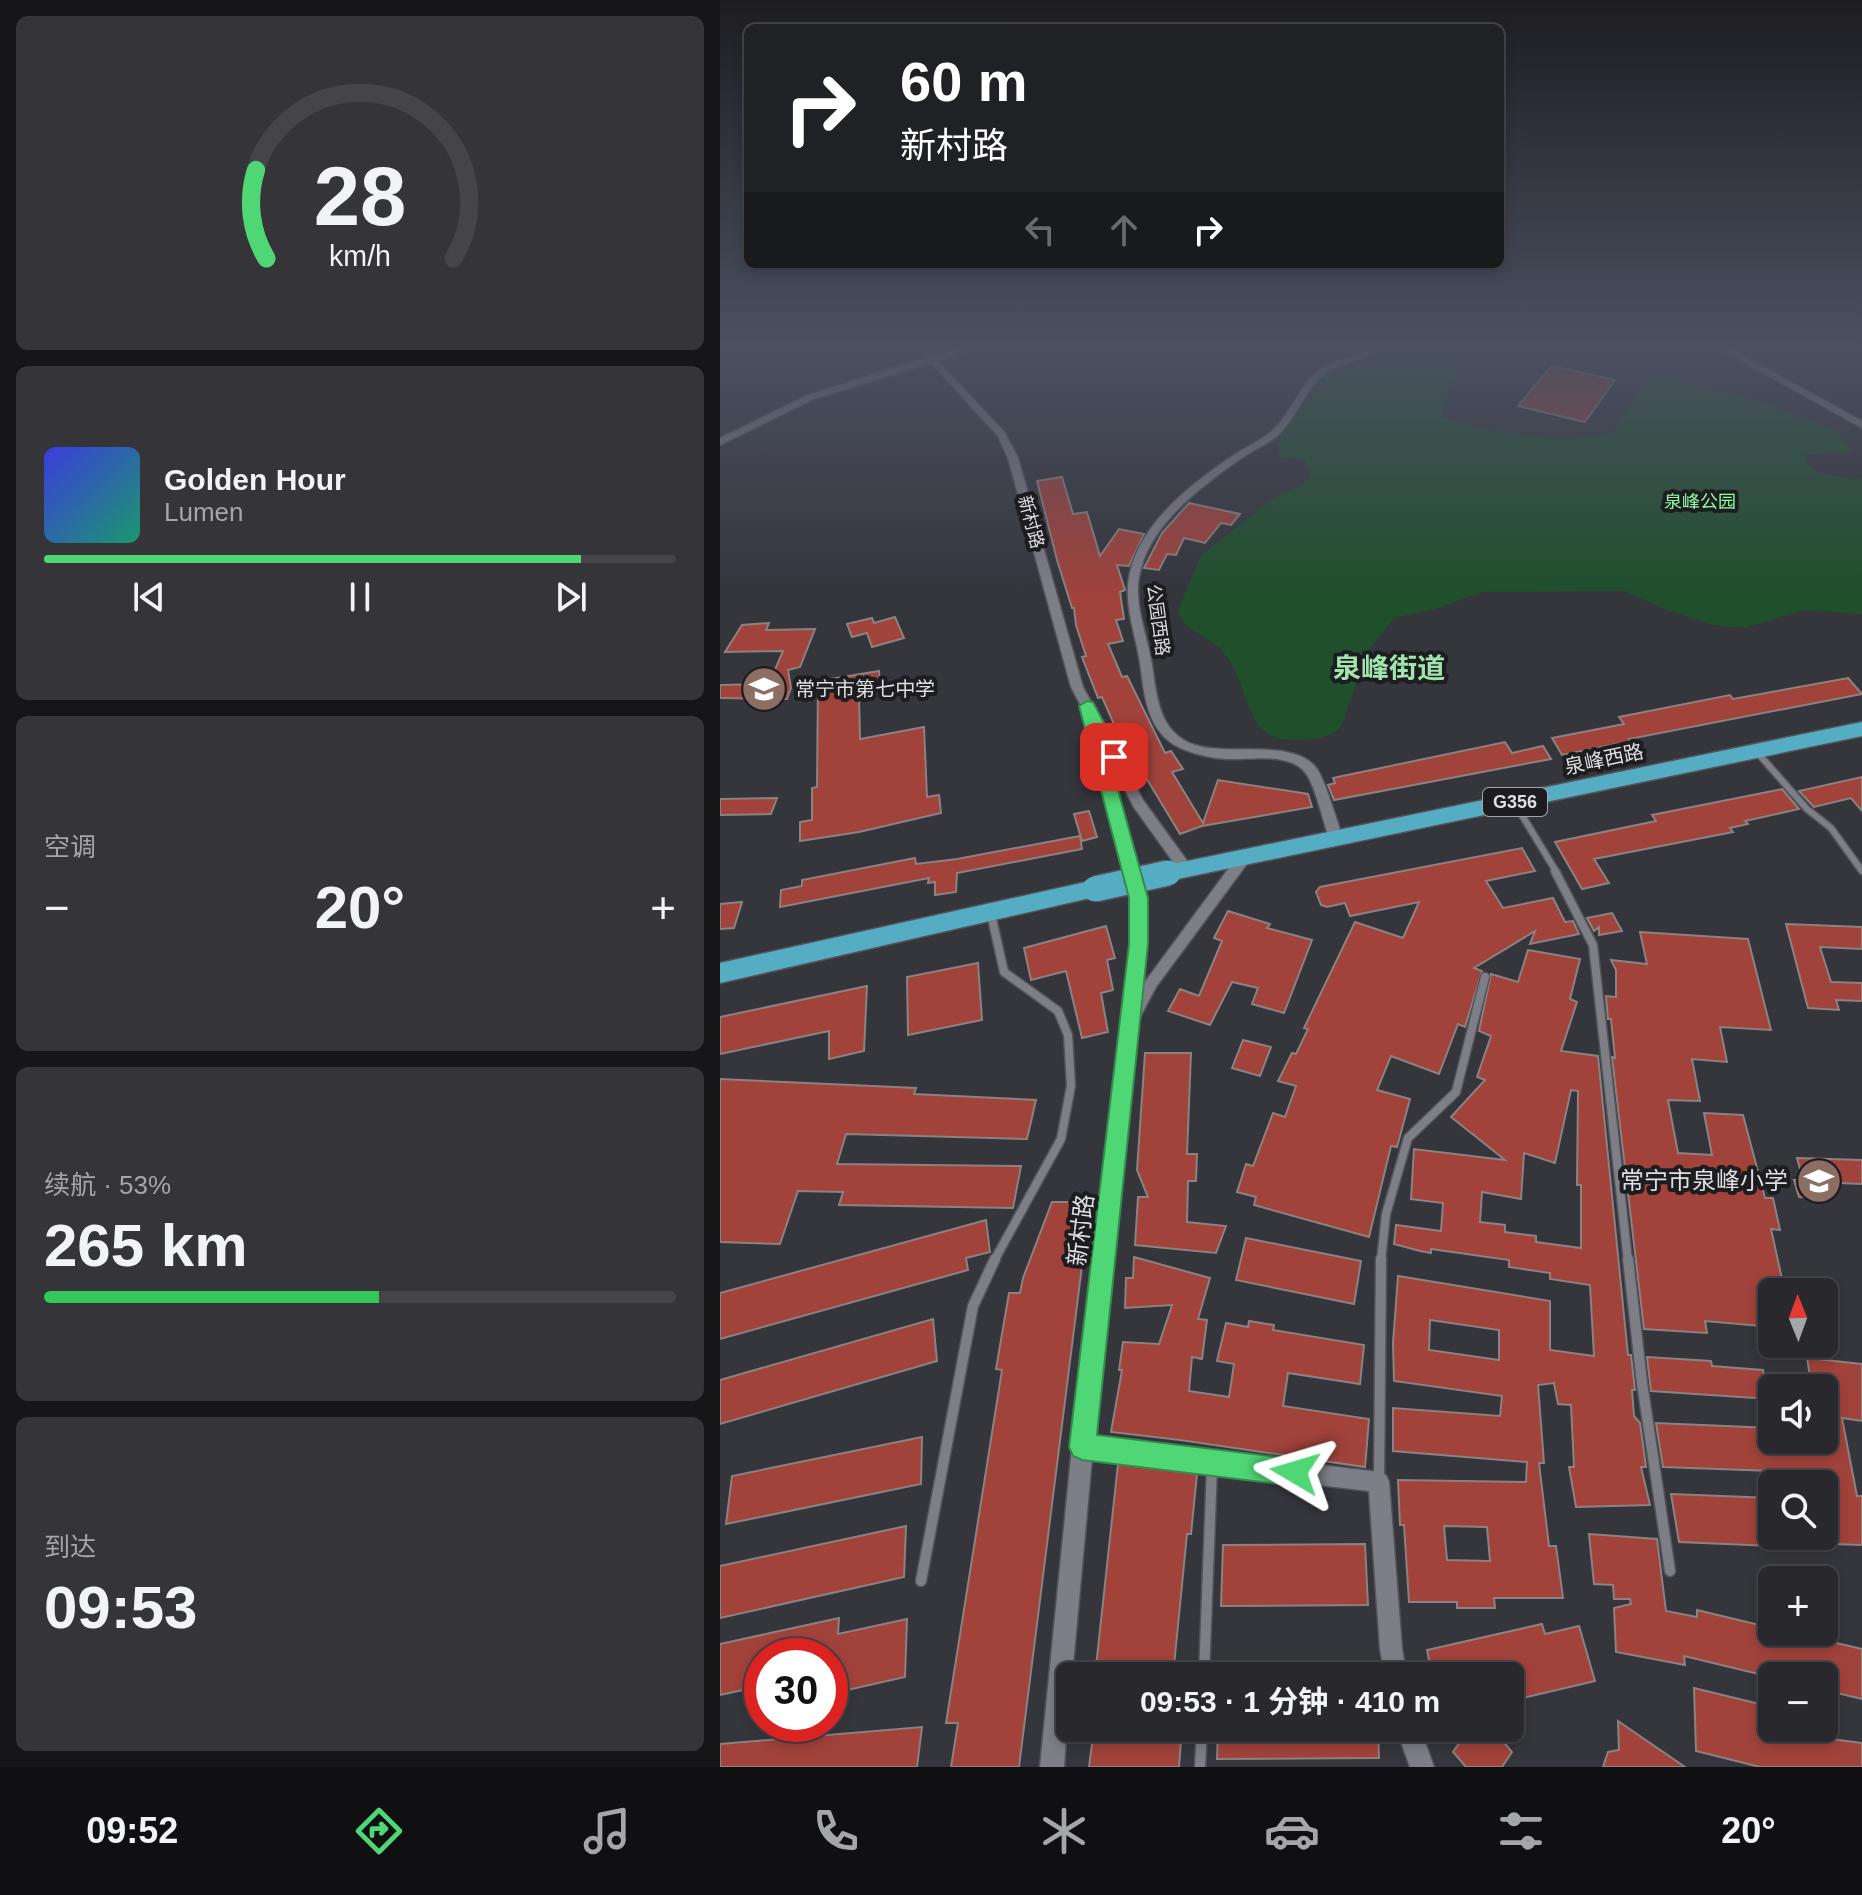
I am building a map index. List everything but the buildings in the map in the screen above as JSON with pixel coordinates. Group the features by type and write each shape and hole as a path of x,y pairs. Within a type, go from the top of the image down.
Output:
{"highway":[{"name":"泉峰西路","path":"1177,871 1862,729"},
{"name":"G356","path":"720,973 1177,871"}],"street":[{"path":"720,442 746,428"},
{"name":"新村路","path":"996,428 1013,458 1077,687 1177,871"},
{"name":"公园西路","path":"1279,428 1192,489 1174,507 1159,525 1138,563 1133,588 1150,685 1158,719 1167,735 1205,754 1248,757 1280,754 1306,764 1312,771 1336,838"},
{"name":"新村路","path":"1052,1767 1082,1447 1139,944 1139,898 1087,706"},
{"path":"1130,1028 1151,983 1245,857"},
{"path":"1082,1447 1379,1482 1393,1662"},
{"path":"1413,1742 1422,1767"}],"lane":[{"path":"1756,751 1807,809 1831,828 1862,871"},
{"path":"1514,802 1571,896 1593,945 1642,1383 1670,1571"},
{"path":"921,1581 973,1306 991,1266 1061,1139 1071,1086 1070,1048 1064,1023 1054,1006 1004,972 991,912"},
{"path":"1379,1482 1380,1273 1386,1214 1408,1138 1456,1092 1485,977"},
{"path":"1205,1662 1212,1462"},
{"path":"1200,1767 1201,1742"}],"green space":[{"name":"泉峰公园","path":"1287,428 1483,428 1526,435 1576,437 1597,435 1615,428 1829,428 1836,431 1850,451 1806,455 1807,462 1818,474 1862,479 1862,614 1804,610 1744,628 1714,625 1667,610 1624,591 1482,592 1435,609 1394,618 1367,652 1342,725 1327,736 1287,740 1271,735 1260,727 1225,654 1191,629 1178,610 1201,555 1281,493 1301,486 1311,475 1305,461 1279,457 1280,438"}],"place":[{"name":"常宁市第七中学","path":"764,689"},
{"name":"常宁市泉峰小学","path":"1819,1181"}],"district":[{"name":"泉峰街道","path":"1389,668"}],"route":[{"path":"1114,757 1087,706 1139,898 1139,944 1082,1447 1295,1472"}]}
